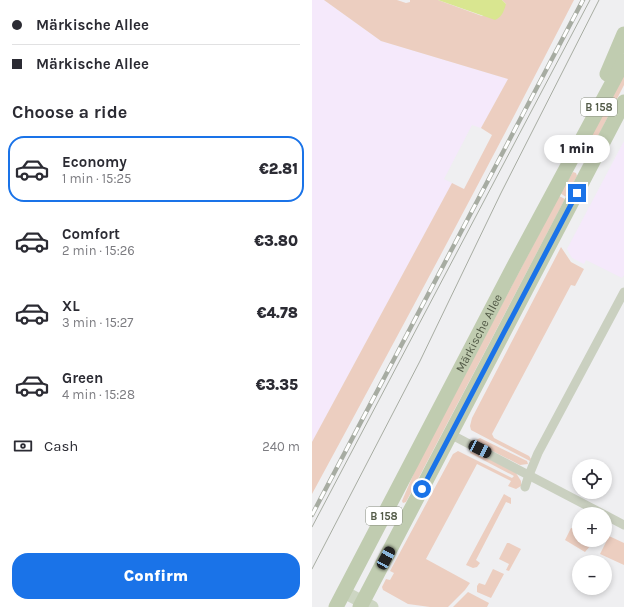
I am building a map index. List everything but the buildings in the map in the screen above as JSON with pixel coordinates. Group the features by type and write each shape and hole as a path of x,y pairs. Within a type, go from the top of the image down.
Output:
{"main road":[{"path":"575,152 624,34"},
{"name":"Märkische Allee","path":"339,603 624,61"},
{"name":"Märkische Allee","path":"365,605 450,434 624,102"},
{"path":"339,603 365,605"}],"street":[{"path":"525,488 538,453 624,292"},
{"path":"450,434 589,507"},
{"path":"612,519 624,525"}],"shaded area":[{"path":"312,0 324,0 381,41 508,79 481,128 472,125 444,179 452,183 312,442"},
{"path":"324,0 397,0 406,3 410,2 410,0 438,0 482,16 506,4 502,0 574,0 510,124 312,494 312,442 452,183 464,189 492,135 481,128 508,79 381,41"},
{"path":"438,0 502,0 506,4 501,15 495,20"},
{"path":"624,73 624,85 591,150 589,152 585,151 584,149"},
{"path":"624,141 624,275 622,278 586,260 584,264 572,258 567,249"},
{"path":"573,172 576,173 577,176 566,197 560,193"},
{"path":"559,196 565,199 406,502 403,503 402,501 416,468"},
{"path":"561,247 571,262 584,269 575,286 571,285 492,434 494,438 529,456 531,459 530,461 471,430 470,426 472,418"},
{"path":"480,438 527,461 528,464 520,465 475,442"},
{"path":"472,449 516,473 521,481 521,486 516,489 508,486 511,481 477,464 426,559 470,583 448,607 430,607 408,604 383,590 382,587 386,579 390,580 394,573 390,571 453,454 458,451 512,478 514,476 470,453"},
{"path":"504,494 511,498 511,504 506,502 476,560 480,563 477,567 473,568 466,565"},
{"path":"571,528 572,528 572,544 565,540"},
{"path":"612,537 624,543 624,565 612,560 612,555 600,554 604,547 612,547"},
{"path":"507,543 521,549 509,571 506,570 509,564 499,559"},
{"path":"577,547 589,547 585,552"},
{"path":"493,569 504,574 491,598 477,592 477,586 479,583 485,585"},
{"path":"468,592 489,603 487,607 453,607"}],"tram line":[{"path":"312,527 590,0"},
{"path":"312,569 420,361 501,193 599,0"}],"railway":[{"path":"312,515 583,0"}],"route":[{"path":"422,489 577,193"}]}
